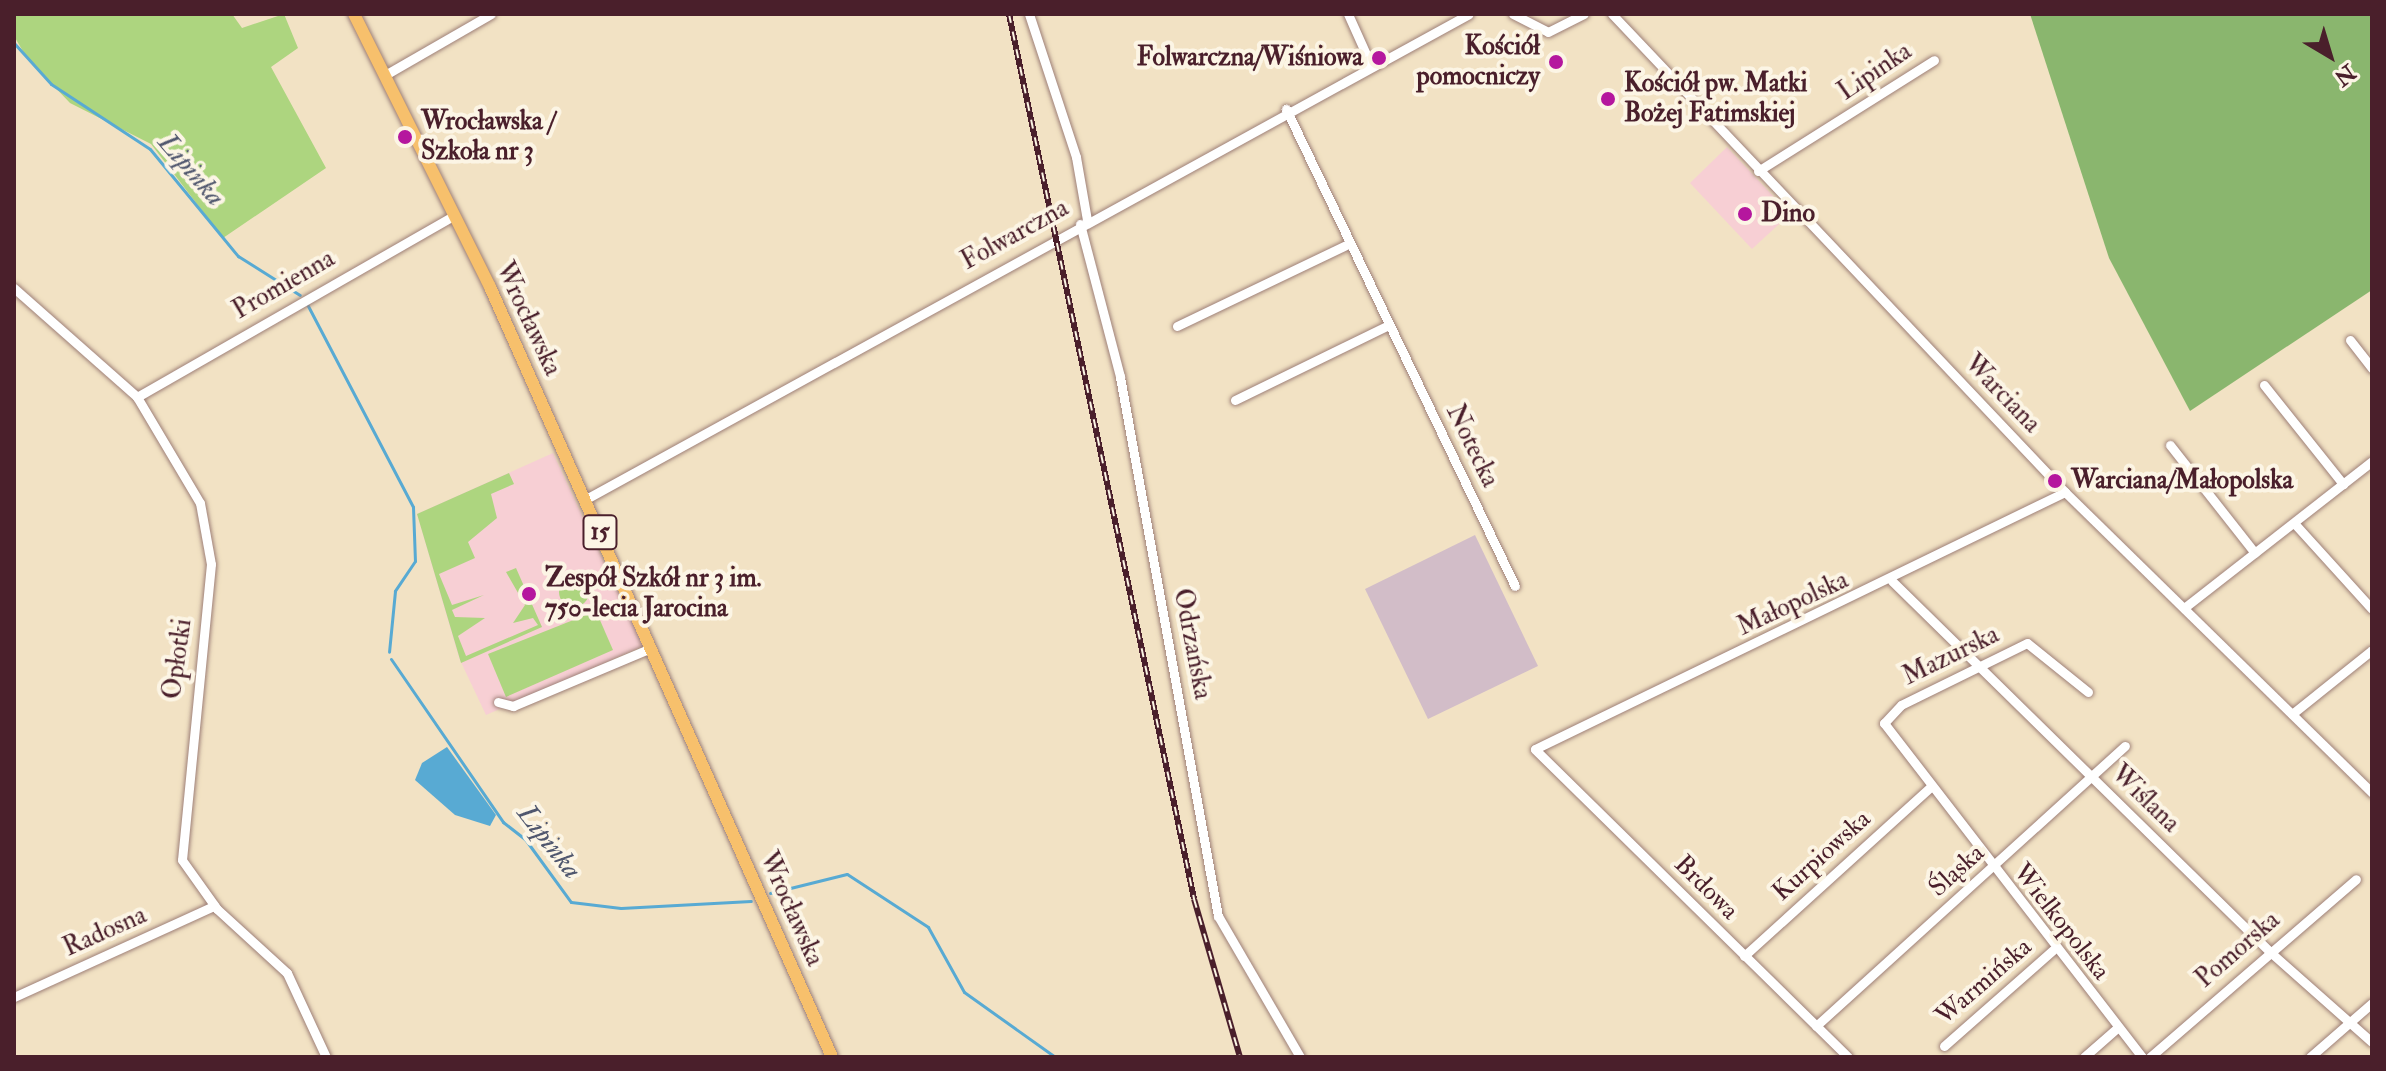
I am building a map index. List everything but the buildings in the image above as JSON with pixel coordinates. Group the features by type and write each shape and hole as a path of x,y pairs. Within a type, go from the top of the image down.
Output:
{"main road":[{"name":"Wrocławska","path":"354,14 455,215 586,499 832,1057"}],"street":[{"path":"385,75 491,14"},
{"name":"Odrzańska","path":"1029,14 1076,157 1084,222 1120,377 1218,916 1300,1057"},
{"path":"1348,14 1370,63"},
{"name":"Folwarczna","path":"586,499 1286,109 1469,14"},
{"path":"1513,14 1548,32 1584,14"},
{"name":"Warciana","path":"1612,14 2065,492 2372,793"},
{"name":"Lipinka","path":"1758,171 1934,60"},
{"name":"Notecka","path":"1286,109 1515,586"},
{"name":"Promienna","path":"137,397 455,215"},
{"path":"1177,326 1350,243"},
{"name":"Opłotki","path":"14,288 137,397 186,475 208,530 181,842 188,871 214,906 287,973 326,1057"},
{"path":"1235,400 1389,325"},
{"path":"2350,340 2372,368"},
{"path":"2264,385 2343,484"},
{"path":"2170,445 2255,553"},
{"path":"2184,608 2372,461"},
{"name":"Małopolska","path":"1535,749 1892,581 2065,492"},
{"path":"2294,523 2372,609"},
{"name":"Wiślana","path":"1892,581 2346,1025 2372,1042"},
{"name":"Mazurska","path":"1888,737 1884,723 1901,705 1978,667 2036,644 2088,692"},
{"path":"498,702 517,705 651,648"},
{"path":"2292,714 2372,650"},
{"name":"Wielkopolska","path":"1888,737 2053,950 2142,1057"},
{"name":"Śląska","path":"1816,1026 2125,746"},
{"name":"Brdowa","path":"1535,749 1848,1057"},
{"name":"Kurpiowska","path":"1744,956 1929,788"},
{"name":"Pomorska","path":"2150,1057 2269,951 2356,879"},
{"name":"Radosna","path":"14,997 214,906"},
{"name":"Warmińska","path":"1944,1046 2053,950"},
{"path":"2310,1057 2372,1003"},
{"path":"2084,1057 2116,1029"}],"shaded area":[{"path":"1727,147 1790,214 1752,249 1690,183"},
{"name":"Zespół Szkół nr 3 im. 750-lecia Jarocina","path":"553,453 643,646 486,715 459,658 417,514"},
{"path":"1475,535 1538,666 1428,719 1365,589"}],"green space":[{"path":"14,14 232,14 242,28 284,14 298,48 271,67 326,168 223,238 151,144 70,103 27,58 14,36"},
{"path":"2030,14 2372,14 2372,290 2190,411 2109,258"},
{"path":"509,473 514,484 491,494 497,518 468,542 475,558 439,574 452,605 484,595 452,610 455,617 485,618 458,636 466,656 538,625 533,618 513,623 525,605 506,572 516,568 542,627 461,663 417,514"},
{"path":"574,577 585,581 589,592 585,603 574,607 563,603 559,592 563,581"},
{"path":"596,611 613,650 506,697 488,654"}],"water":[{"path":"447,747 496,815 490,826 455,815 415,780 422,763"}],"waterway":[{"name":"Lipinka","path":"14,43 51,84 150,149 238,256 300,295"},
{"name":"Lipinka","path":"307,304 413,507 415,561 395,591 389,652"},
{"name":"Lipinka","path":"391,659 503,822 525,839 571,902 621,908 751,901"},
{"name":"Lipinka","path":"770,893 847,874 928,927 964,992 1055,1057"}],"railway":[{"path":"1009,14 1194,899 1240,1057"}],"place":[{"name":"Folwarczna/Wiśniowa","path":"1379,58"},
{"name":"Kościół pomocniczy","path":"1556,62"},
{"name":"Kościół pw. Matki Bożej Fatimskiej","path":"1608,99"},
{"name":"Wrocławska / Szkoła nr 3","path":"405,137"},
{"name":"Dino","path":"1745,214"},
{"name":"Warciana/Małopolska","path":"2055,481"},
{"name":"Zespół Szkół nr 3 im. 750-lecia Jarocina","path":"529,594"}]}
